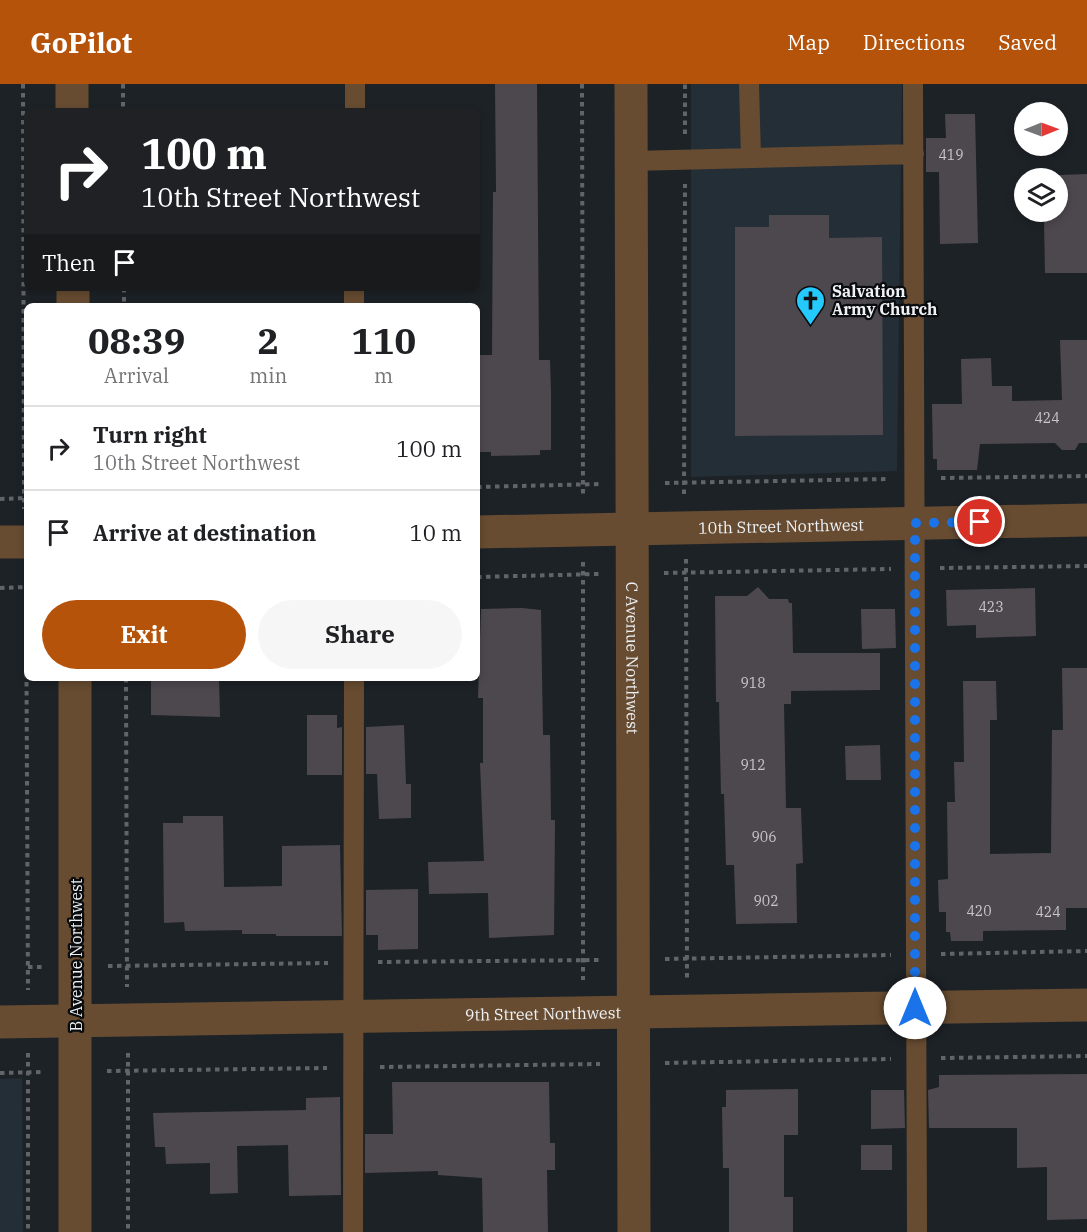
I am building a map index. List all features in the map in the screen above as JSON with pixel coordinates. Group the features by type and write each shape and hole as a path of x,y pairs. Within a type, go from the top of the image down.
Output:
{"street":[{"path":"72,84 72,108"},
{"name":"C Avenue Northwest","path":"631,84 634,1232"},
{"name":"10th Street Northwest","path":"480,532 1087,520"},
{"path":"0,542 24,541"},
{"name":"B Avenue Northwest","path":"75,681 75,1232"},
{"name":"9th Street Northwest","path":"0,1022 76,1019 1087,1005"}],"lane":[{"path":"355,84 355,108"},
{"path":"749,84 751,158"},
{"path":"914,84 917,1232"},
{"path":"632,161 914,154"},
{"path":"353,1232 354,681"}],"path":[{"path":"23,84 24,222"},
{"path":"123,84 123,108"},
{"path":"582,84 583,507"},
{"path":"684,499 685,84"},
{"path":"658,484 1087,476"},
{"path":"480,487 611,483"},
{"path":"0,499 24,498"},
{"path":"583,552 583,986"},
{"path":"686,552 687,984"},
{"path":"658,573 1087,566"},
{"path":"480,577 602,574"},
{"path":"0,588 24,587"},
{"path":"26,681 28,995"},
{"path":"126,681 127,994"},
{"path":"660,959 1087,951"},
{"path":"128,1042 128,1232"},
{"path":"28,1044 28,1232"},
{"path":"659,1063 1087,1056"},
{"path":"0,1072 54,1072"}],"shaded area":[{"path":"691,84 902,84 897,471 691,477"},
{"path":"22,1078 23,1232 0,1232 0,1079"}],"building":[{"path":"495,84 537,84 539,360 550,360 551,392 551,450 540,450 540,455 491,456 491,452 480,452 480,355 492,355 493,192 496,192"},
{"path":"945,114 975,114 978,243 940,244 939,172 926,172 926,138 946,138"},
{"path":"1087,174 1087,273 1045,273 1044,222 1068,222 1068,175"},
{"path":"769,215 829,215 829,238 882,237 883,435 735,436 735,227 769,227"},
{"path":"1060,340 1087,340 1087,443 1079,443 1075,450 1062,450 1055,443 980,444 977,470 937,470 937,459 933,459 932,404 962,404 961,359 991,358 992,386 1012,386 1012,401 1062,400"},
{"path":"758,587 769,599 788,599 789,603 792,603 793,653 880,653 880,690 791,691 791,704 784,704 786,808 801,808 803,863 796,864 797,923 736,924 734,865 726,865 724,794 721,794 719,702 716,702 715,596 747,596"},
{"path":"1035,588 1036,636 976,638 976,625 947,626 946,590"},
{"path":"481,609 541,610 543,735 550,735 551,820 555,820 554,935 489,938 488,893 429,894 428,862 484,861 480,763 483,763 483,698 478,698"},
{"path":"861,609 895,609 896,648 862,649"},
{"path":"1062,668 1087,668 1087,908 1066,908 1066,930 983,931 983,941 951,941 950,932 946,932 946,912 939,912 938,880 948,879 947,802 955,802 954,762 964,762 963,681 996,681 997,720 990,720 990,854 1051,853 1052,730 1063,730"},
{"path":"151,681 219,681 220,717 151,715"},
{"path":"307,715 337,715 337,728 342,727 342,775 307,775"},
{"path":"404,725 406,784 411,784 411,818 379,819 377,774 366,774 366,727"},
{"path":"880,745 881,780 846,780 845,746"},
{"path":"183,816 223,816 224,887 282,886 282,846 340,845 342,936 242,934 242,930 185,931 184,922 164,923 163,823 183,823"},
{"path":"418,889 418,949 378,950 378,935 366,935 366,890"},
{"path":"1087,1074 1087,1219 1047,1220 1047,1167 1017,1168 1017,1128 929,1128 928,1090 939,1087 939,1075"},
{"path":"392,1082 549,1082 550,1143 555,1143 555,1170 547,1170 548,1232 483,1232 482,1178 438,1175 438,1171 365,1173 365,1134 393,1134"},
{"path":"798,1089 798,1135 784,1135 784,1197 793,1197 793,1232 729,1232 729,1168 723,1168 722,1107 726,1107 726,1090"},
{"path":"871,1090 904,1090 905,1128 871,1129"},
{"path":"340,1097 341,1195 289,1196 288,1145 237,1146 238,1193 210,1194 210,1163 166,1164 165,1147 155,1147 153,1113 306,1110 306,1098"},
{"path":"861,1145 892,1145 892,1170 861,1170"}],"place":[{"name":"Salvation Army Church","path":"811,326"}],"route":[{"path":"915,1008 915,523 980,522"}]}
